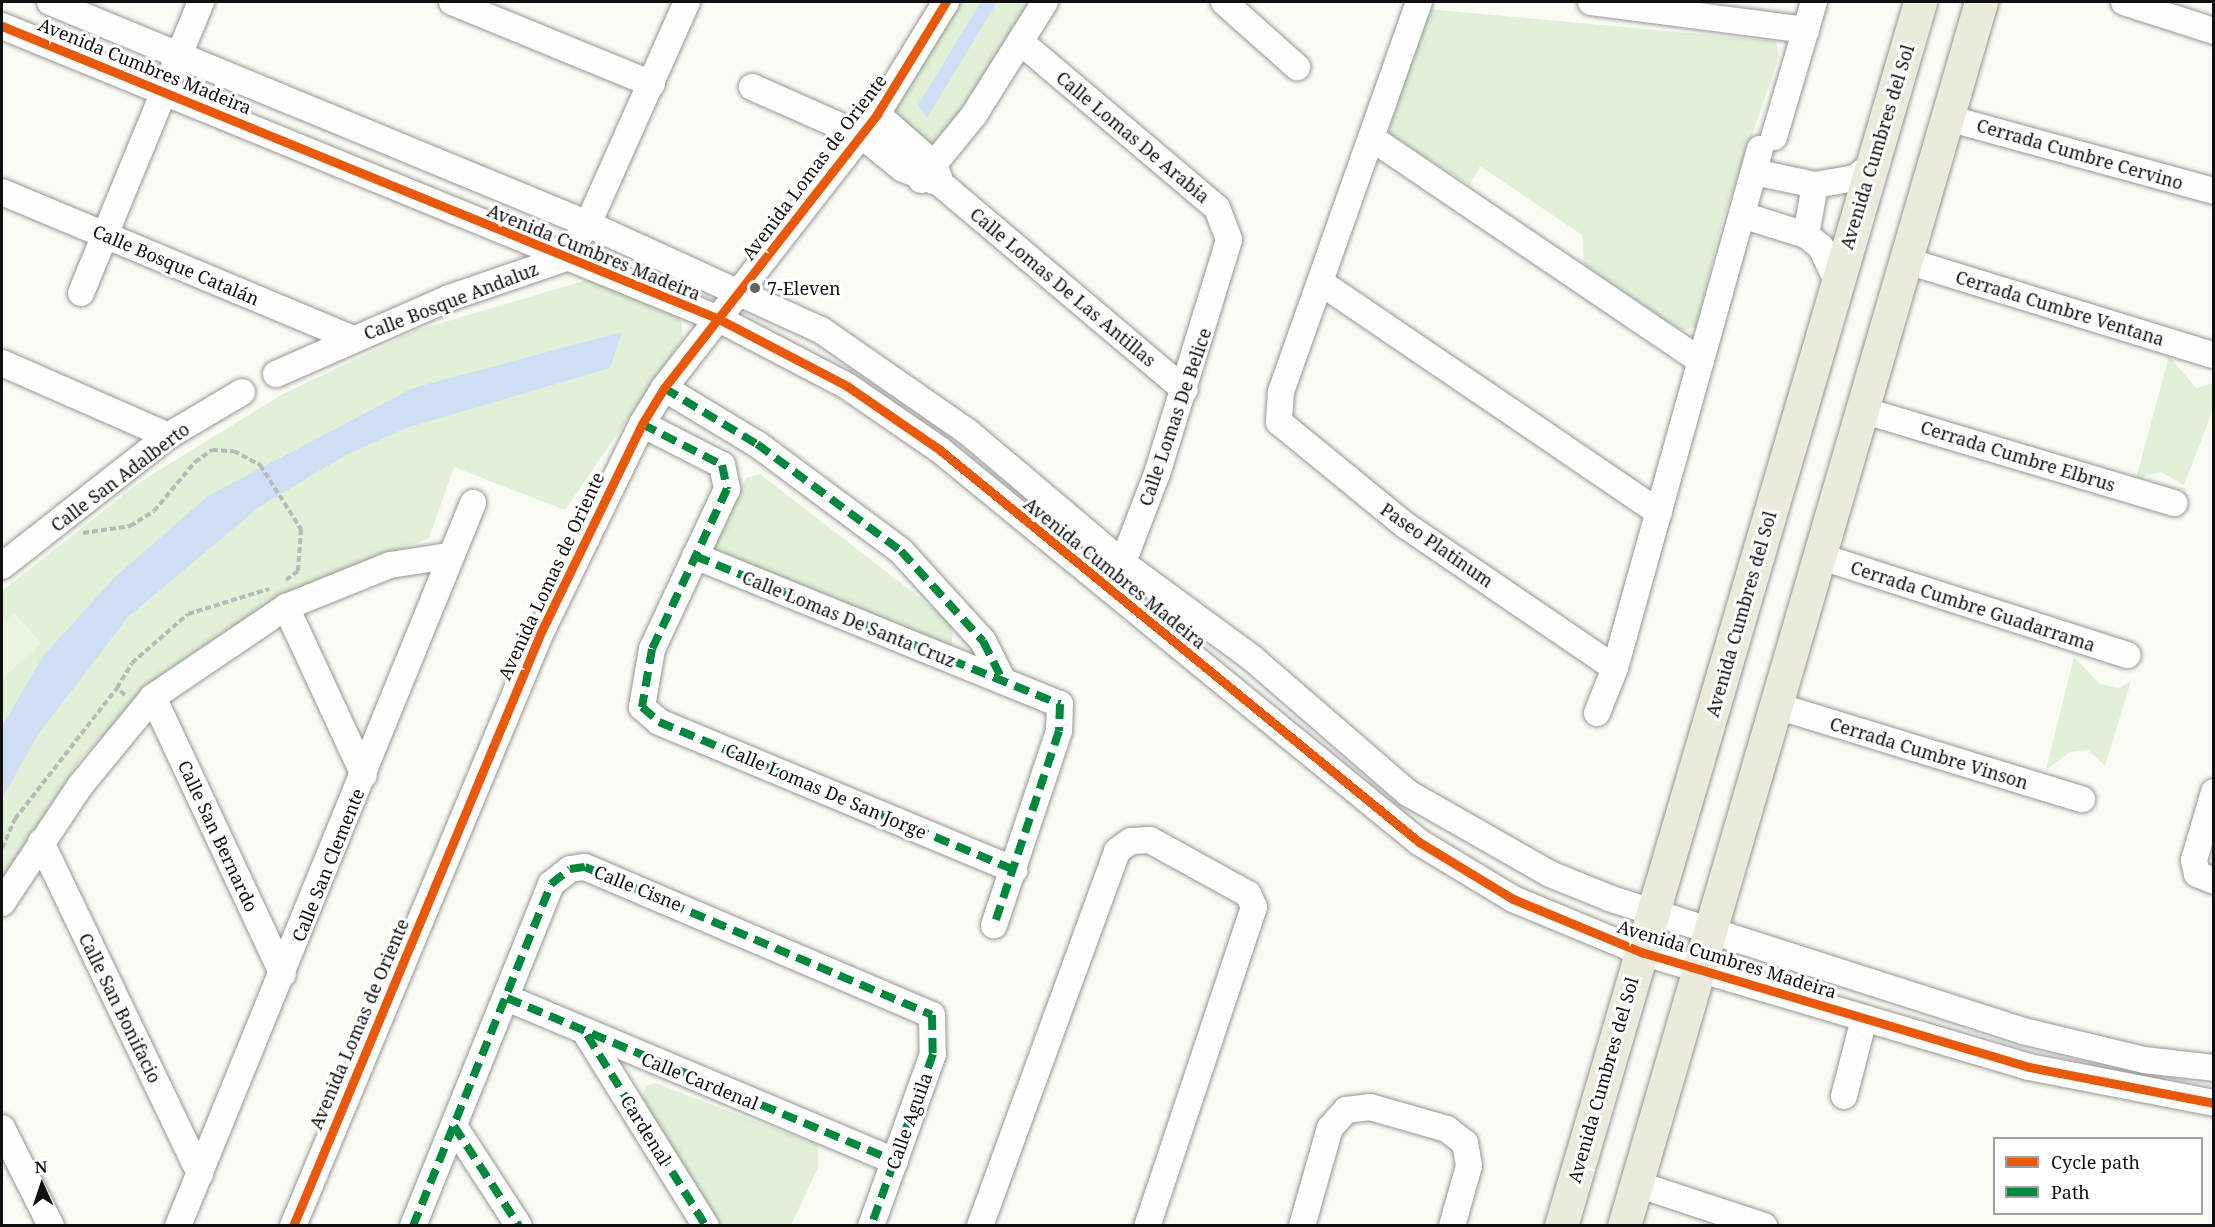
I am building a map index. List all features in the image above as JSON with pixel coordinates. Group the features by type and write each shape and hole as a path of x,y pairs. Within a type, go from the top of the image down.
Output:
{"main road":[{"name":"Avenida Cumbres del Sol","path":"1561,1226 1920,2"},
{"path":"1624,1226 1981,2"}],"street":[{"name":"Avenida Cumbres Madeira","path":"50,2 181,54 743,290 891,375 968,432 1124,564 1252,658 1408,793 1550,874 1653,912 2041,1035 2144,1060 2214,1068"},
{"path":"81,293 201,2"},
{"path":"452,2 652,84"},
{"name":"Calle Bosque Andaluz","path":"276,374 351,338 563,260 588,224 687,2"},
{"name":"Avenida Lomas de Oriente","path":"293,1226 541,632 642,424 664,388 743,290 878,114 945,2"},
{"path":"932,176 1023,44 1045,2"},
{"path":"1224,2 1247,10 1297,68"},
{"path":"1419,2 1373,139 1320,282 1659,512"},
{"path":"1592,2 1806,30"},
{"path":"1598,713 1615,668 1742,215 1814,2"},
{"path":"2124,2 2214,31"},
{"name":"Avenida Cumbres Madeira","path":"2,26 166,90 563,260 719,319 847,386 940,450 1110,592 1419,842 1513,899 1641,952 2029,1067 2214,1103"},
{"name":"Calle Lomas De Arabia","path":"1023,44 1217,208 1229,240"},
{"name":"Calle Lomas De Las Antillas","path":"752,87 861,135 932,176"},
{"name":"Calle Lomas De Las Antillas","path":"878,114 932,176 1185,390"},
{"name":"Cerrada Cumbre Cervino","path":"1947,118 2214,192"},
{"path":"1373,139 1701,361"},
{"path":"1763,153 1815,185 1855,178 1871,166"},
{"path":"1806,235 1815,185"},
{"name":"Calle Bosque Catalán","path":"2,192 351,338"},
{"path":"1742,215 1806,235 1821,247 1837,281"},
{"name":"Calle Lomas De Belice","path":"1110,592 1124,564 1185,390 1229,240"},
{"name":"Cerrada Cumbre Ventana","path":"1907,261 2213,356"},
{"name":"Paseo Platinum","path":"1320,282 1277,407 1284,431 1405,525 1615,668"},
{"path":"2,363 168,436"},
{"name":"Calle Lomas De Santa Cruz","path":"664,388 757,444 901,551 983,641 1003,681"},
{"name":"Calle San Adalberto","path":"2,566 168,436 242,392"},
{"name":"Cerrada Cumbre Elbrus","path":"1862,410 2174,503"},
{"path":"642,424 722,465 727,489 695,556"},
{"name":"Calle San Clemente","path":"178,1226 364,775 449,556 473,503"},
{"path":"2,903 41,842 146,705 286,607 390,565 449,556"},
{"name":"Calle Lomas De Santa Cruz","path":"695,556 1060,704 1059,731 1014,870"},
{"name":"Calle Lomas De San Jorge","path":"695,556 652,649 642,707 659,722 1014,870"},
{"name":"Cerrada Cumbre Guadarrama","path":"1819,556 2127,656"},
{"path":"286,607 364,775"},
{"name":"Calle San Bernardo","path":"146,705 283,974"},
{"name":"Cerrada Cumbre Vinson","path":"1777,706 2082,799"},
{"path":"2205,878 2194,860 2214,792"},
{"path":"980,1226 1117,851 1131,841 1150,840 1248,894 1254,907 1147,1226"},
{"name":"Calle San Bonifacio","path":"41,842 200,1174"},
{"name":"Calle Cisne","path":"413,1226 507,998 551,884 570,868 585,867 932,1015"},
{"path":"994,925 1014,870"},
{"name":"Calle Cardenal","path":"507,998 586,1035 895,1161"},
{"name":"Calle Aguila","path":"872,1226 933,1054 932,1015"},
{"path":"1844,1096 1864,1018"},
{"name":"Cardenal","path":"586,1035 706,1226"},
{"path":"2029,1067 2041,1035"},
{"path":"1302,1226 1330,1128 1346,1110 1370,1107 1447,1129 1465,1143 1469,1166 1452,1226"},
{"path":"454,1126 519,1226"},
{"path":"2,1128 51,1226"},
{"path":"1636,1184 1764,1226"}],"path":[{"path":"2,848 15,819 117,688 143,650 188,614 278,586 298,571 301,529 260,465 222,449 195,462 154,511 130,526 44,533"},
{"path":"117,688 146,705"}],"green space":[{"path":"946,2 1045,2 934,164 877,114"},
{"path":"1428,9 1776,41 1779,57 1722,222 1696,328 1678,330 1584,264 1582,235 1480,166 1470,185 1388,134"},
{"path":"590,279 680,312 683,338 565,510 454,467 429,538 281,598 168,674 82,757 2,885 2,591 140,482 283,394 417,330"},
{"path":"2169,356 2196,388 2213,383 2213,410 2184,485 2161,472 2136,479"},
{"path":"760,474 946,618 953,627 952,645 942,657 707,554 746,478"},
{"path":"14,613 41,643 2,679 2,624"},
{"path":"2074,657 2100,684 2118,688 2131,681 2105,766 2088,750 2070,752 2046,770"},
{"path":"655,1083 818,1145 818,1168 791,1225 717,1225 639,1103 646,1086"}],"water":[{"path":"981,2 997,2 927,118 918,105"},
{"path":"622,332 610,368 406,428 344,456 259,507 128,617 37,736 2,799 2,726 44,655 114,578 208,496 413,388"}],"marked path":[{"path":"664,388 757,444 901,551 983,641 1003,681"},
{"path":"642,424 722,465 727,489 652,649 642,707 659,722 1014,870"},
{"path":"695,556 1060,704 1059,731 994,925"},
{"path":"413,1226 551,884 570,869 585,867 932,1015 933,1054 871,1226"},
{"path":"507,998 895,1161"},
{"path":"587,1035 706,1226"},
{"path":"454,1126 519,1226"}],"cycle path":[{"path":"293,1226 541,632 642,424 664,388 877,114 946,2"},
{"path":"2,26 719,319 847,386 940,450 1419,842 1513,899 1641,952 2029,1067 2214,1103"}],"place":[{"name":"7-Eleven","path":"755,288"}]}
